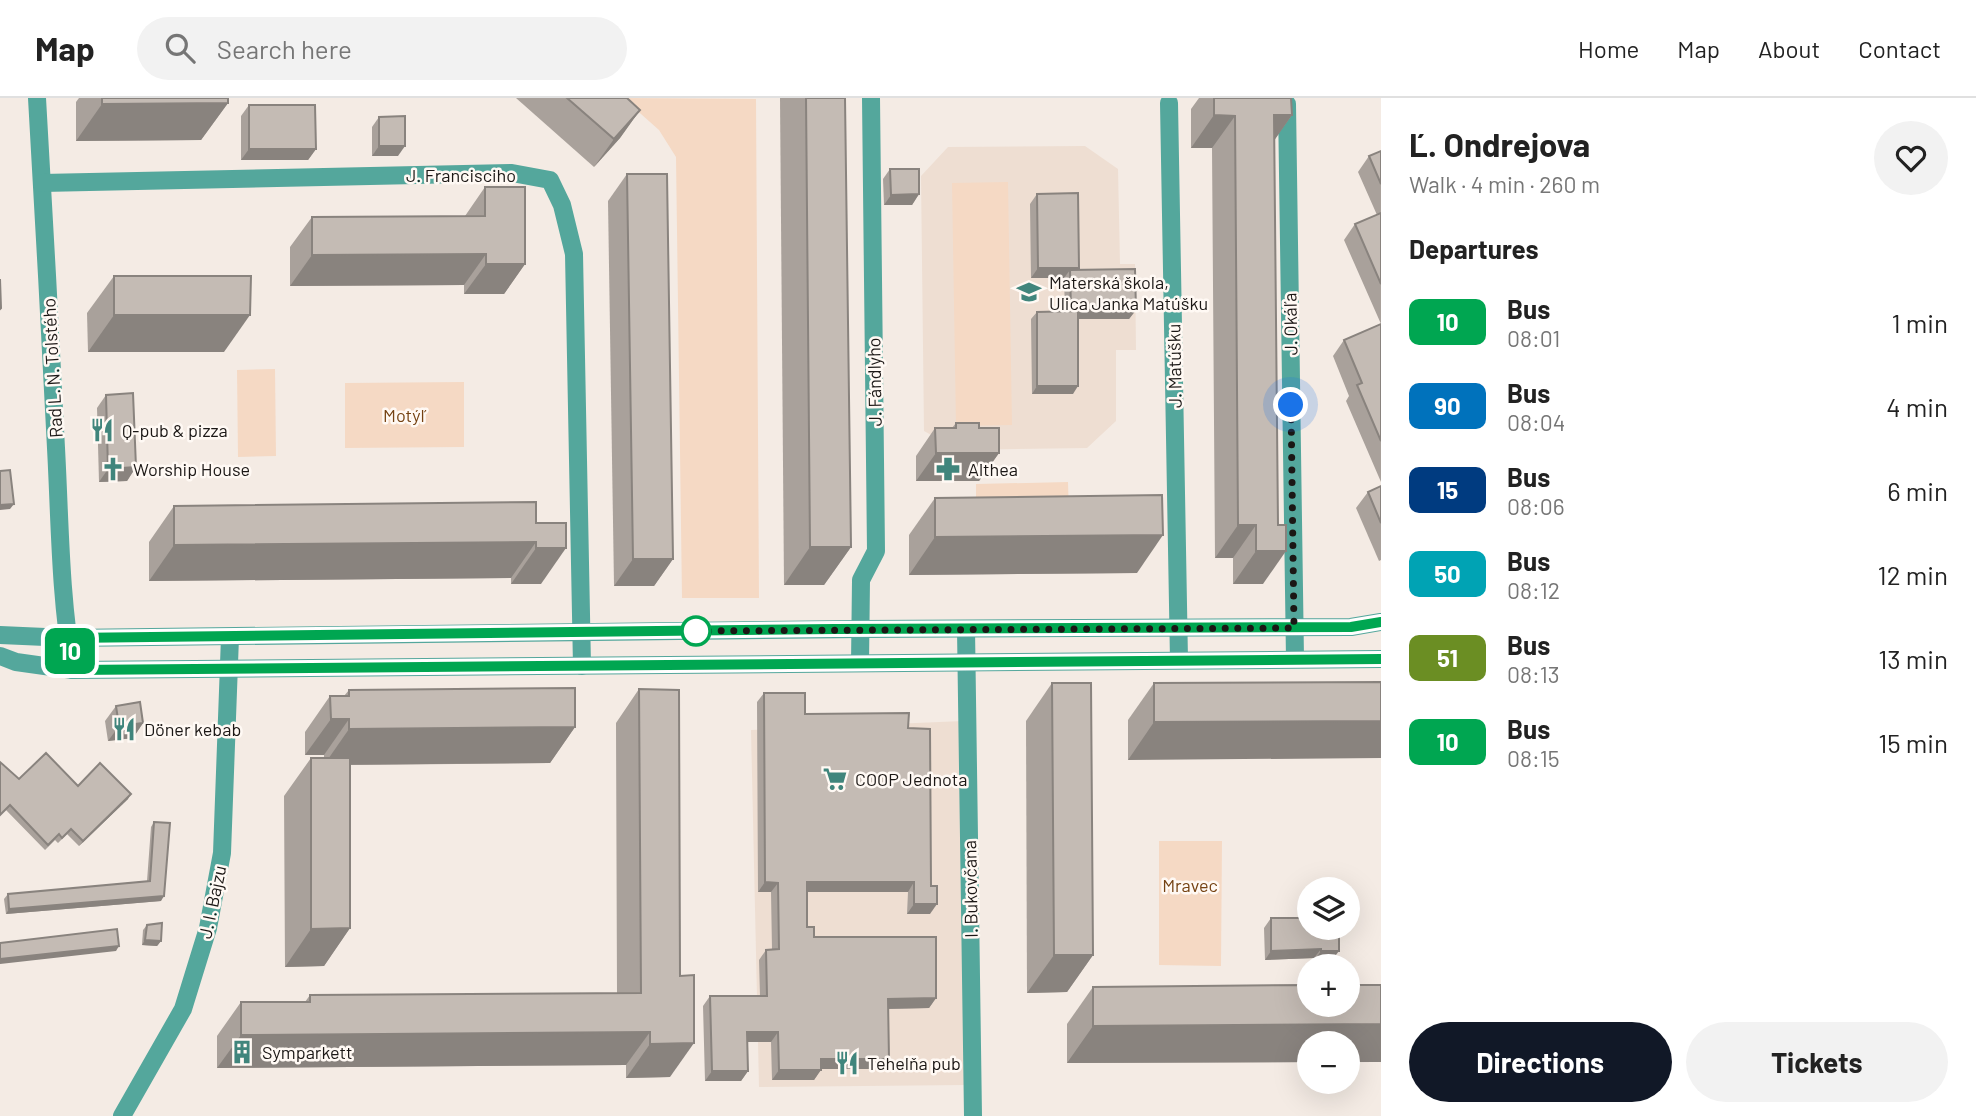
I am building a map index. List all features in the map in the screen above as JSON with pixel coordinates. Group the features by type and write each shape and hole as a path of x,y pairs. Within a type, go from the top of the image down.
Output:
{"street":[{"name":"Rad L. N. Tolstého","path":"37,98 63,584 73,670"},
{"name":"J. Fándlyho","path":"860,663 861,580 876,551 871,98"},
{"name":"J. Matúšku","path":"1169,103 1179,660"},
{"name":"J. Okáľa","path":"1287,104 1295,659"},
{"name":"J. Francisciho","path":"42,183 512,173 550,180 562,205 574,254 582,632"},
{"path":"0,635 68,638 861,629 1294,628 1351,627 1381,622"},
{"name":"I. Bukovčana","path":"967,629 973,1116"},
{"path":"582,632 582,666"},
{"name":"J. I. Bajzu","path":"122,1116 183,1009 208,928 222,852 230,637"},
{"path":"0,656 16,662 73,670 1381,659"}],"shaded area":[{"name":"Materská škola, Ulica Janka Matúšku","path":"1085,146 1118,169 1120,264 1135,264 1136,350 1116,350 1116,421 1087,448 959,450 924,431 921,176 948,147"},
{"path":"963,721 965,1085 759,1087 751,730"}],"green space":[{"path":"623,98 756,99 759,598 682,598 676,157 659,130"},
{"path":"1008,182 1012,425 956,426 952,183"},
{"path":"275,369 276,456 238,457 237,370"},
{"name":"Motýľ","path":"464,382 464,447 345,448 345,383"},
{"path":"1068,482 1069,515 976,517 976,484"},
{"name":"Mravec","path":"1159,841 1222,841 1221,966 1159,965"}],"building":[{"path":"102,98 228,98 228,103 102,104"},
{"path":"567,98 627,98 640,110 614,139"},
{"path":"806,98 845,98 851,547 810,547"},
{"path":"1214,98 1291,98 1292,115 1274,115 1278,525 1286,525 1286,551 1256,551 1256,525 1238,525 1235,116 1214,115"},
{"path":"249,105 315,105 316,149 249,149"},
{"path":"405,116 405,146 379,146 379,117"},
{"path":"1381,151 1381,184 1369,156"},
{"path":"890,169 919,169 919,194 891,195"},
{"path":"627,174 667,174 673,559 633,559"},
{"path":"485,187 525,187 525,264 486,264 486,254 312,255 312,217 485,216"},
{"path":"1078,193 1079,268 1038,268 1037,194"},
{"path":"1381,213 1381,284 1355,224"},
{"path":"1135,269 1136,310 1071,310 1070,270"},
{"path":"114,276 251,276 250,315 114,315"},
{"path":"1078,311 1078,386 1037,386 1037,312"},
{"path":"1381,324 1381,441 1357,385 1362,383 1344,340"},
{"path":"133,393 136,467 108,469 106,395"},
{"path":"956,423 979,423 979,428 999,428 999,453 936,453 935,428 956,428"},
{"path":"10,470 14,504 0,505 0,471"},
{"path":"1381,486 1381,523 1368,492"},
{"path":"1162,495 1163,535 935,537 935,498"},
{"path":"536,502 536,523 566,523 566,548 536,548 536,542 174,545 174,506"},
{"path":"1381,682 1381,721 1154,722 1154,683"},
{"path":"1052,683 1091,683 1093,955 1054,955"},
{"path":"575,688 575,727 349,729 349,719 331,719 330,696 349,696 349,690"},
{"path":"639,689 679,690 680,976 694,975 694,1043 650,1044 650,1032 241,1035 241,1002 310,1002 310,995 641,993"},
{"path":"764,693 805,693 805,714 909,713 908,728 930,729 931,886 937,886 937,904 914,904 914,882 807,882 807,927 814,927 814,937 936,937 936,998 888,999 889,1059 821,1059 821,1070 779,1070 778,1032 747,1032 748,1071 712,1071 710,996 767,996 766,950 779,949 778,883 765,882"},
{"path":"140,702 143,723 119,726 116,706"},
{"path":"46,753 78,786 100,763 131,794 83,841 71,829 62,838 59,834 48,845 10,805 0,815 0,762 19,779"},
{"path":"311,758 350,758 350,928 311,929"},
{"path":"154,822 170,823 164,896 9,909 8,894 150,881"},
{"path":"1271,918 1297,918 1297,940 1339,940 1339,951 1271,951"},
{"path":"162,923 161,941 145,940 147,925"},
{"path":"117,929 119,946 0,959 0,943"},
{"path":"1297,985 1297,1017 1360,1017 1360,985 1381,985 1381,1024 1093,1026 1093,987"}],"bus line":[{"name":"10","path":"1381,622 1351,627 835,629 68,638 73,670 1381,659"}],"place":[{"name":"Materská škola, Ulica Janka Matúšku","path":"1029,292"},
{"name":"Q-pub & pizza","path":"102,430"},
{"name":"Worship House","path":"113,469"},
{"name":"Althea","path":"948,469"},
{"name":"Döner kebab","path":"124,729"},
{"name":"COOP Jednota","path":"835,779"},
{"name":"Symparkett","path":"242,1052"},
{"name":"Tehelňa pub","path":"847,1063"}],"route":[{"path":"696,631 1294,628 1291,405"}]}
